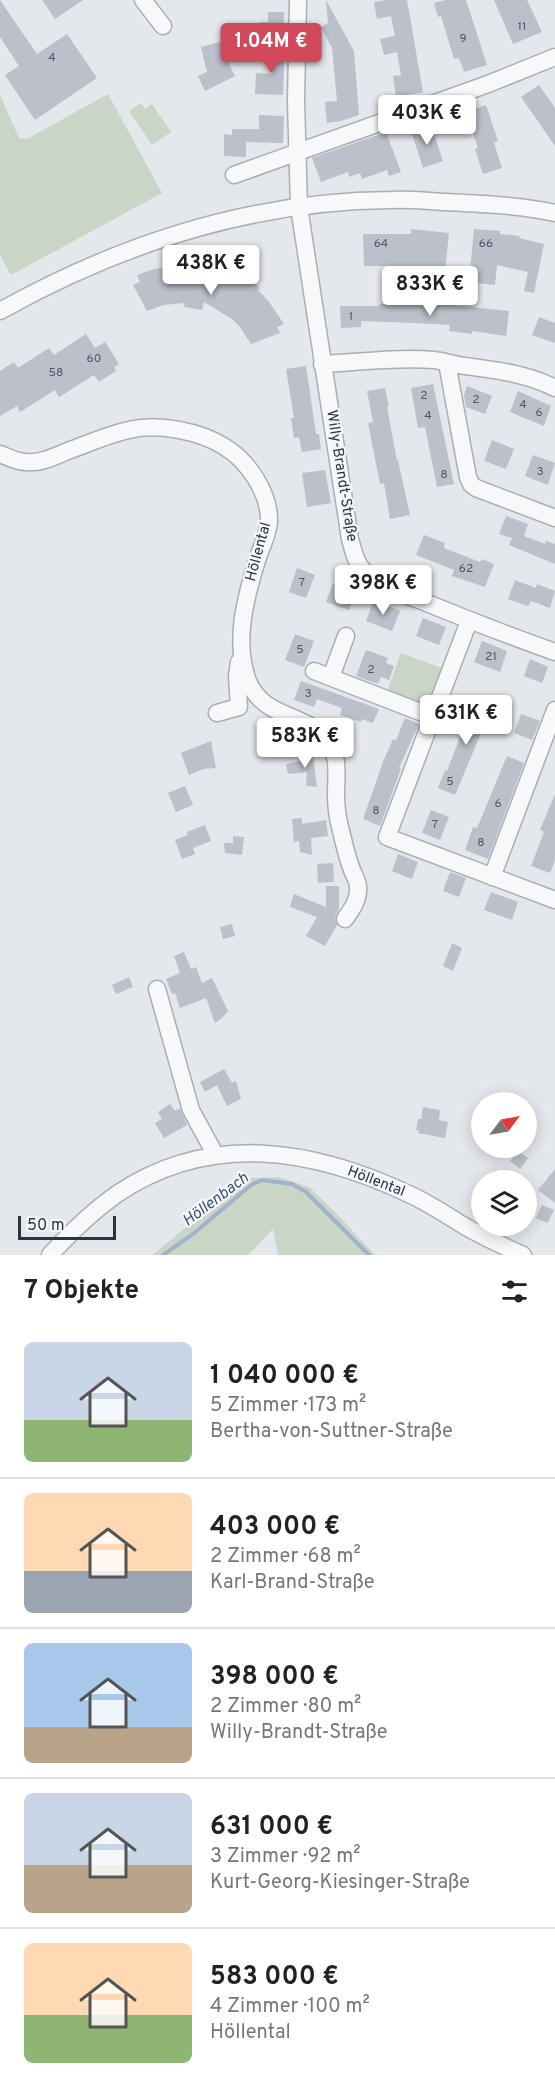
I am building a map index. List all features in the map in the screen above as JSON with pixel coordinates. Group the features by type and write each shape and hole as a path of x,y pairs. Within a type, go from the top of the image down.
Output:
{"street":[{"name":"Willy-Brandt-Straße","path":"298,0 296,19 299,207 350,539 361,569 386,586 469,621 555,652"},
{"path":"149,3 162,26"},
{"path":"234,175 488,84 555,57"},
{"path":"0,311 77,271 143,244 230,219 299,207 392,200 471,203 555,213"},
{"path":"322,364 436,360 515,374 544,382 555,388"},
{"path":"447,363 471,484 476,488 555,518"},
{"name":"Höllental","path":"0,454 24,462 38,462 131,429 152,428 202,436 216,441 236,454 264,494 269,525 247,595 237,676 239,707 217,713"},
{"path":"469,621 387,837 555,900"},
{"path":"331,677 345,636"},
{"name":"Höllental","path":"241,655 249,681 258,699 273,710 319,731 334,751 337,766 336,796 340,828 346,852 359,885 356,903 345,919"},
{"path":"314,671 433,717"},
{"path":"492,877 555,710"},
{"path":"157,989 191,1110 215,1154"},
{"name":"Höllental","path":"50,1255 116,1194 162,1170 215,1154 240,1152 267,1153 310,1160 348,1170 411,1195 486,1238 523,1255"}],"green space":[{"path":"108,94 162,193 11,275 0,255 0,95 19,138 27,139"},
{"path":"141,103 145,109 152,104 171,132 152,145 129,111"},
{"path":"401,653 447,670 435,702 428,706 387,691"},
{"path":"279,1177 309,1187 375,1255 278,1255 273,1229 248,1255 152,1255 251,1178"}],"building":[{"path":"0,0 37,54 67,34 97,78 35,120 5,75 19,66 0,37"},
{"path":"42,0 83,0 55,19"},
{"path":"326,0 354,51 359,115 327,123 325,102 337,101 332,48 321,27 328,23"},
{"path":"407,0 423,92 396,97 393,76 401,75 397,52 384,55 380,39 395,36 391,16 377,19 374,2"},
{"path":"445,0 466,0 487,65 464,72 459,58 454,59 441,16 438,17 434,3"},
{"path":"494,0 527,0 542,32 513,44"},
{"path":"268,12 284,12 283,38 260,37 260,22 268,22"},
{"path":"220,42 235,76 205,91 198,76 207,72 201,47"},
{"path":"274,45 284,62 283,95 255,94 256,73 272,74 260,53"},
{"path":"539,85 555,108 555,146 521,97"},
{"path":"486,105 498,141 494,143 502,168 483,174 475,149 478,148 466,112"},
{"path":"259,115 284,116 283,143 246,142 246,157 224,156 224,134 232,135 232,129 259,129"},
{"path":"431,125 443,161 423,168 411,131"},
{"path":"386,132 401,172 389,176 387,170 362,179 360,173 349,177 348,172 321,182 312,158"},
{"path":"411,229 449,233 444,281 406,277 408,266 364,266 363,234 411,234"},
{"path":"474,229 500,231 500,234 520,236 519,238 544,244 534,293 524,291 528,272 497,265 495,285 469,282"},
{"path":"180,262 199,263 230,274 232,270 253,282 260,288 258,290 284,324 277,327 280,333 251,344 232,319 204,302 202,310 184,307 185,303 163,305 147,311 133,285 140,282 137,275 154,269 180,265"},
{"path":"379,304 452,305 509,311 506,336 472,331 472,334 449,331 450,325 414,323 361,321 361,327 341,328 340,306 379,306"},
{"path":"539,317 555,323 555,343 532,335"},
{"path":"86,334 95,348 105,342 119,364 114,367 116,371 99,382 94,375 59,397 55,390 20,412 17,406 0,416 0,371 14,362 18,368 49,348 54,355"},
{"path":"306,366 316,434 319,434 321,449 302,452 299,437 294,438 291,418 294,418 286,369"},
{"path":"433,384 454,484 437,487 425,427 418,428 411,388"},
{"path":"467,386 492,396 485,414 466,407 464,395"},
{"path":"385,388 397,461 410,515 390,519 384,483 380,484 368,423 373,422 367,391"},
{"path":"518,391 551,406 544,426 510,412"},
{"path":"492,440 514,449 506,469 484,461"},
{"path":"533,455 555,463 548,485 525,476"},
{"path":"325,470 331,503 307,507 302,473"},
{"path":"506,516 528,524 524,536 545,544 546,541 555,544 555,564 509,545 512,538 499,534"},
{"path":"424,535 445,543 444,548 480,562 482,559 494,564 485,587 452,576 454,570 416,555"},
{"path":"297,568 315,575 306,598 289,592"},
{"path":"515,580 536,588 537,584 555,591 550,608 531,601 528,606 508,599"},
{"path":"333,583 356,592 349,610 326,602"},
{"path":"374,600 400,611 392,631 366,621"},
{"path":"423,618 446,627 439,645 416,636"},
{"path":"295,634 314,641 304,667 285,660"},
{"path":"482,641 507,651 500,672 474,662"},
{"path":"366,650 388,658 386,663 394,666 389,680 381,677 378,684 356,676"},
{"path":"530,659 548,667 542,683 524,676"},
{"path":"301,681 379,709 373,723 362,719 361,722 340,715 342,708 317,699 314,707 294,700"},
{"path":"475,698 493,705 455,795 438,788 445,770 447,771"},
{"path":"521,714 540,721 532,740 514,733"},
{"path":"405,718 419,724 399,768 401,769 380,826 363,819 383,762"},
{"path":"211,741 216,768 204,769 189,775 181,753"},
{"path":"312,753 317,787 306,786 307,772 288,774 286,764 301,761 300,755"},
{"path":"507,756 524,763 488,859 465,850 473,827 477,828"},
{"path":"185,786 193,805 176,812 168,793"},
{"path":"555,794 555,860 550,873 531,866 544,832 540,830"},
{"path":"431,810 449,817 440,840 422,833"},
{"path":"302,818 302,824 326,820 328,836 311,838 312,855 300,852 299,841 294,842 292,819"},
{"path":"205,825 211,841 193,848 195,854 182,859 175,840"},
{"path":"233,836 244,837 242,855 225,853 224,843 233,843"},
{"path":"398,854 418,862 412,879 392,871"},
{"path":"333,863 334,882 318,883 317,864"},
{"path":"450,872 466,878 459,897 443,891"},
{"path":"326,886 339,886 339,909 335,917 337,925 325,946 306,936 317,917 290,907 294,894 326,907"},
{"path":"491,892 518,902 512,920 484,910"},
{"path":"232,924 235,936 223,939 220,927"},
{"path":"452,943 462,948 453,971 443,966"},
{"path":"184,952 191,969 196,967 202,983 212,978 228,1011 215,1023 206,998 180,1008 175,993 172,994 166,979 180,973 174,956"},
{"path":"129,977 133,987 116,994 112,985"},
{"path":"224,1069 232,1083 236,1081 241,1099 227,1106 217,1085 205,1092 200,1082"},
{"path":"170,1104 175,1111 180,1108 187,1125 164,1138 155,1123 162,1119 158,1112"},
{"path":"423,1107 440,1110 439,1120 448,1122 445,1138 418,1133 419,1130 416,1130 418,1119 421,1119"},
{"path":"512,1158 528,1158 520,1169 510,1161"},
{"path":"555,1169 555,1203 538,1190"},
{"path":"542,1205 554,1210 548,1223 537,1218"}],"waterway":[{"name":"Höllenbach","path":"163,1255 193,1234 251,1185 262,1180 292,1184 306,1192 369,1255"}]}
